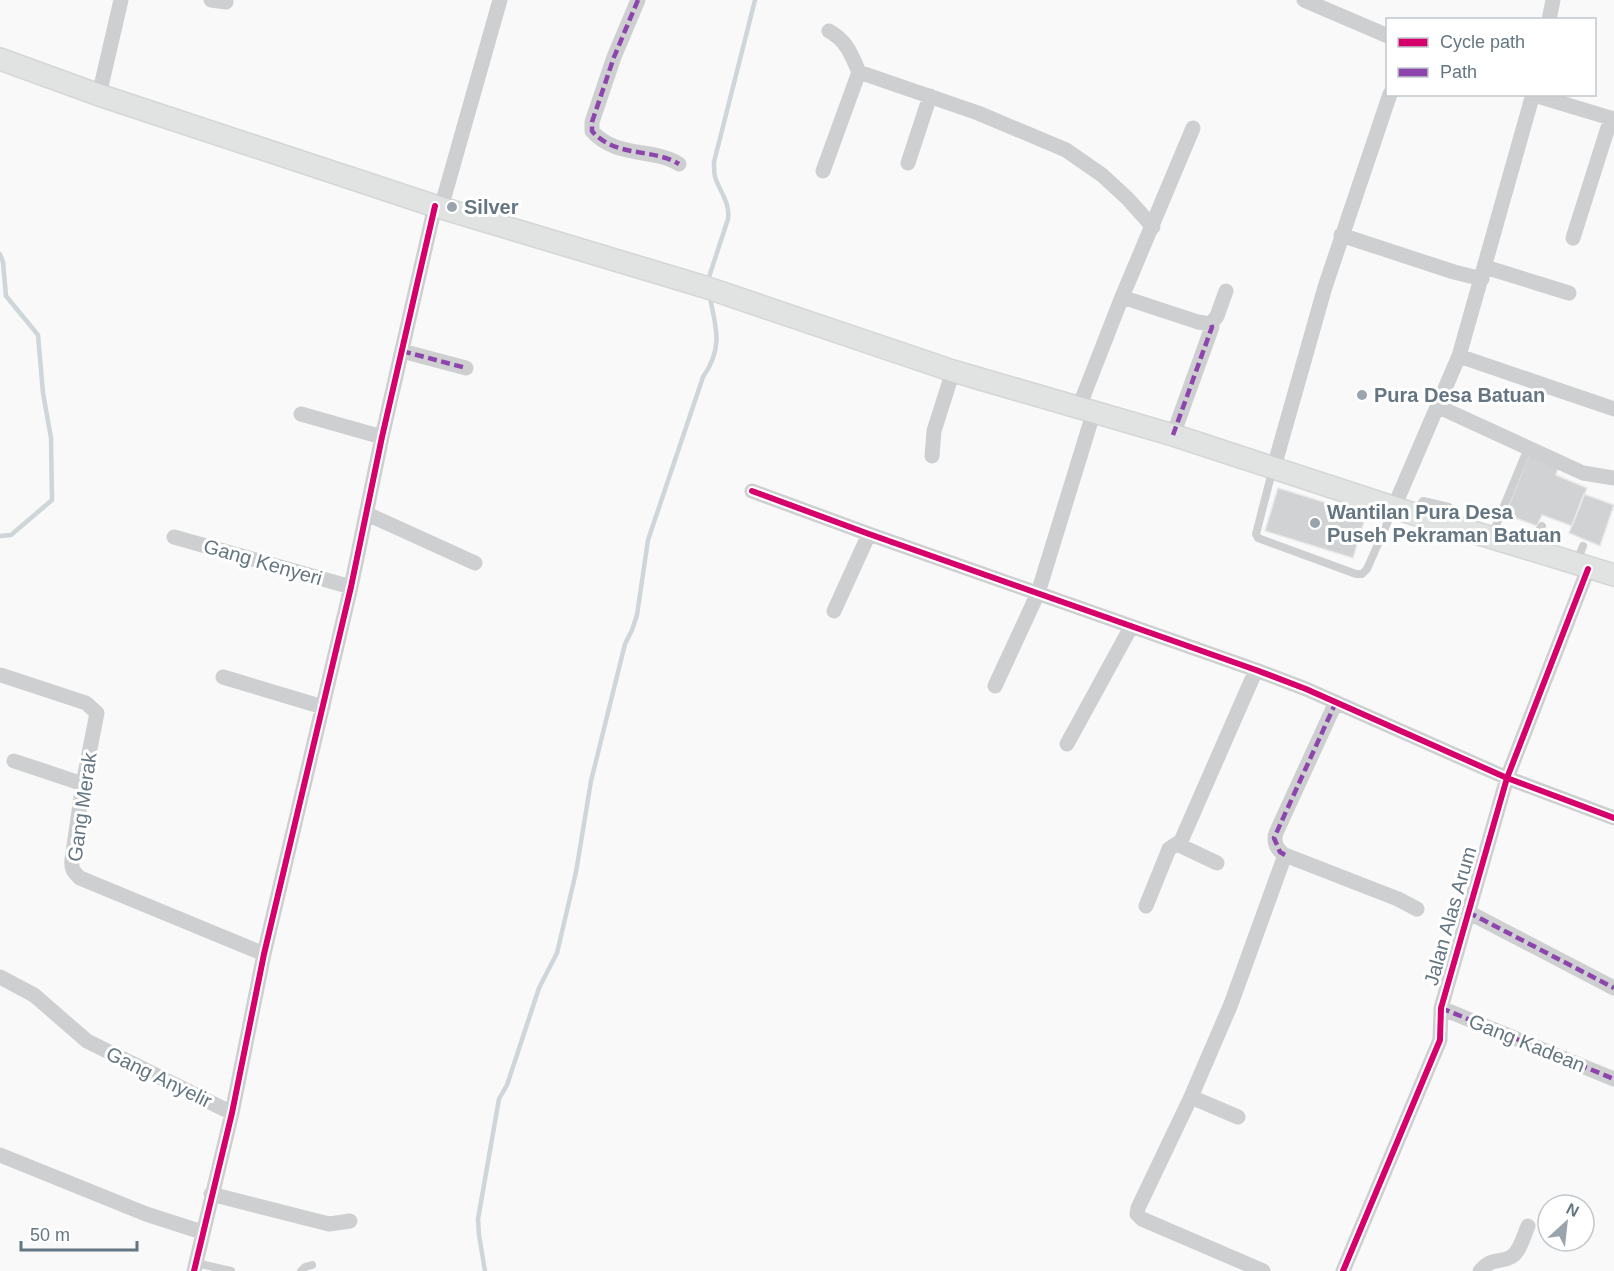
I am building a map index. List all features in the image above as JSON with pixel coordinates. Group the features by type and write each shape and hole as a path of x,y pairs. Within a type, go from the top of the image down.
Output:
{"main road":[{"path":"0,59 99,95 438,207 705,287 953,370 1173,435 1528,550 1582,560 1614,575"}],"street":[{"path":"99,95 121,0"},
{"path":"211,0 226,2"},
{"path":"195,1267 232,1113 264,954 351,587 402,351 438,207 500,0"},
{"path":"638,0 614,57 592,122 592,131 609,145 680,164"},
{"path":"1304,0 1386,35"},
{"path":"1549,18 1553,0"},
{"path":"823,171 859,72 847,45 841,38 829,31"},
{"path":"859,72 978,113 1066,150 1102,175 1153,227"},
{"path":"909,164 930,96"},
{"path":"1274,467 1341,235 1389,96"},
{"path":"1404,511 1438,407 1459,356 1532,96"},
{"path":"1535,96 1612,118 1573,238"},
{"path":"995,686 1038,593 1087,409 1122,297 1193,129"},
{"path":"1341,235 1483,273 1569,293"},
{"path":"1210,324 1217,316 1226,291"},
{"path":"1122,297 1210,324"},
{"path":"1173,435 1212,327 1210,324"},
{"path":"402,351 466,368"},
{"path":"1459,356 1614,409"},
{"path":"932,456 934,431 953,370"},
{"path":"1438,407 1583,472 1614,478"},
{"path":"301,414 382,437"},
{"path":"752,490 1256,670 1335,702 1507,778 1614,818"},
{"path":"367,514 475,563"},
{"path":"834,611 870,534"},
{"name":"Gang Kenyeri","path":"174,537 351,587"},
{"name":"Jalan Alas Arum","path":"1343,1271 1440,1040 1441,1008 1507,778 1582,560"},
{"path":"1067,744 1131,627"},
{"path":"1146,906 1169,849 1181,842 1256,670"},
{"name":"Gang Merak","path":"1,675 78,700 90,705 97,713 83,784 72,859 72,868 75,873 80,878 264,954"},
{"path":"223,677 323,706"},
{"path":"1335,702 1274,838 1280,852 1285,855 1398,899 1417,909"},
{"path":"14,761 83,784"},
{"path":"1177,844 1217,863"},
{"path":"1263,1271 1142,1219 1137,1214 1232,1004 1285,855"},
{"path":"1468,912 1614,988"},
{"name":"Gang Anyelir","path":"0,978 34,995 87,1041 232,1113"},
{"name":"Gang Kadean","path":"1441,1008 1614,1079"},
{"path":"1191,1097 1238,1117"},
{"path":"0,1155 146,1214 202,1232"},
{"path":"211,1194 329,1224 350,1221"},
{"path":"1480,1271 1494,1260 1510,1258 1515,1254 1528,1226"}],"lane":[{"path":"1490,538 1528,448"},
{"path":"1274,467 1256,534 1258,538 1356,574 1362,574 1367,569 1404,511"},
{"path":"1528,550 1542,526"},
{"path":"302,1271 305,1267 312,1265"},
{"path":"195,1267 231,1271"}],"building":[{"path":"1529,455 1559,466 1556,475 1587,488 1572,526 1542,515 1537,526 1505,514"},
{"name":"Wantilan Pura Desa Puseh Pekraman Batuan","path":"1278,488 1366,515 1353,558 1265,531"},
{"path":"1584,494 1614,505 1600,546 1569,533"}],"waterway":[{"path":"707,283 728,219 726,202 715,177 714,162 755,0"},
{"path":"0,254 3,262 6,296 38,335 43,393 51,438 52,500 11,535 0,536"},
{"path":"485,1271 478,1219 499,1099 507,1085 539,988 557,953 576,872 591,781 625,644 637,615 648,540 703,377 714,356 716,327 709,294"}],"marked path":[{"path":"638,0 614,57 592,122 592,131 601,140 612,145 669,159 679,164"},
{"path":"1173,435 1212,327 1211,324"},
{"path":"402,351 466,368"},
{"path":"1285,855 1280,852 1274,838 1336,702"},
{"path":"1468,912 1614,988"},
{"path":"1441,1008 1614,1079"}],"cycle path":[{"path":"194,1271 232,1113 264,954 351,587 382,437 435,206"},
{"path":"752,491 1256,670 1306,689 1507,778 1614,818"},
{"path":"1343,1271 1440,1040 1441,1008 1507,778 1588,569"}],"place":[{"name":"Silver","path":"452,207"},
{"name":"Pura Desa Batuan","path":"1362,395"},
{"name":"Wantilan Pura Desa Puseh Pekraman Batuan","path":"1315,523"}]}
